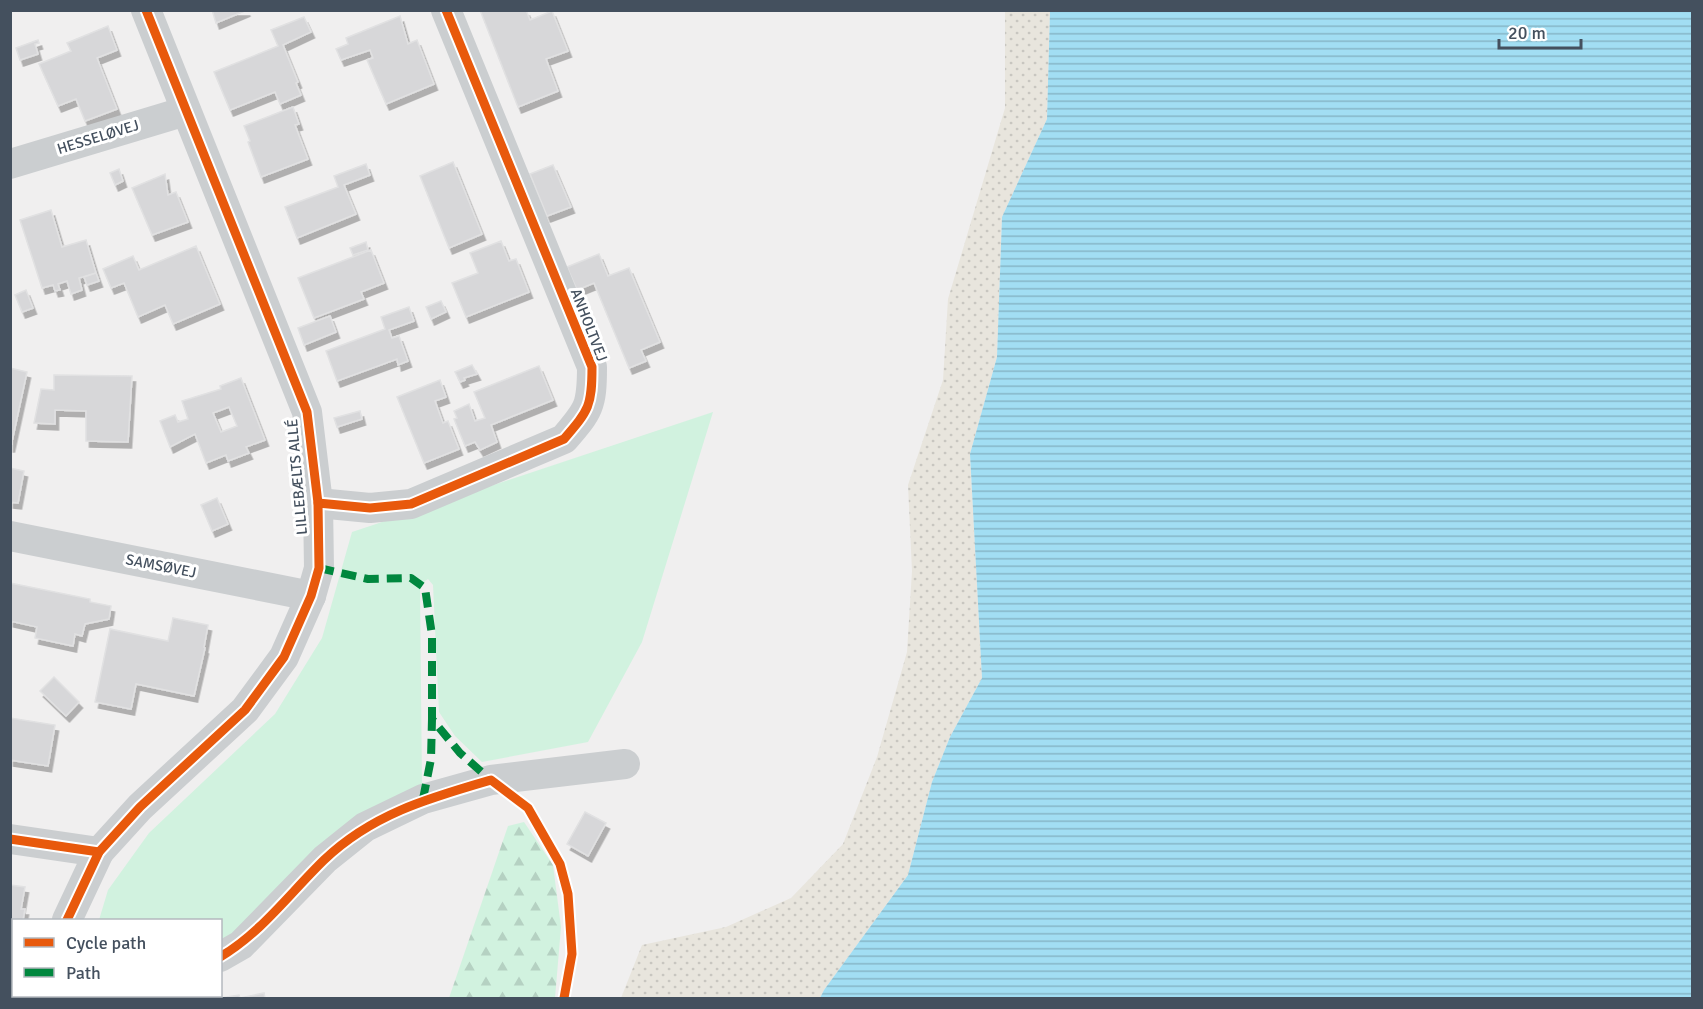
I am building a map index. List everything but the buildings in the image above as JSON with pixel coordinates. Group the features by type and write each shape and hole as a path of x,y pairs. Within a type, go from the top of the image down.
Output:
{"street":[{"name":"LILLEBÆLTS ALLÉ","path":"69,919 99,852 140,807 245,710 284,657 312,596 319,568 318,503 307,412 146,10"},
{"name":"ANHOLTVEJ","path":"318,503 370,508 411,504 564,439 582,419 592,398 592,367 446,10"},
{"name":"HESSELØVEJ","path":"10,164 186,111"},
{"name":"SAMSØVEJ","path":"10,536 312,596"},
{"path":"222,956 241,945 325,858 365,827 423,800 491,780 625,764"},
{"path":"10,839 99,852"}],"green space":[{"path":"713,412 642,642 588,742 482,762 455,736 439,712 433,585 428,579 420,585 422,787 222,943 222,919 99,919 108,890 149,833 275,714 322,638 352,532"},
{"path":"524,822 553,865 561,927 555,998 449,998 508,826"}],"sand":[{"path":"1005,11 1050,11 1047,119 1002,217 997,357 970,454 982,678 950,737 932,782 908,875 820,998 621,998 642,945 726,927 791,898 843,844 877,757 907,652 912,571 908,485 943,380 948,299 1005,108"}],"water":[{"path":"1050,11 1692,11 1692,998 820,998 908,875 932,782 950,737 982,678 970,454 997,357 1002,217 1047,119"}],"marked path":[{"path":"319,568 368,579 411,578 425,588 432,635 432,719 460,753 493,782"},
{"path":"423,799 431,759 432,719"}],"cycle path":[{"path":"67,919 99,852 140,807 245,710 284,657 311,596 319,568 318,503 307,412 146,10"},
{"path":"318,503 370,508 411,504 564,439 584,414 590,399 592,367 446,10"},
{"path":"222,956 249,936 275,912 342,844 382,819 402,810 491,780 528,808 560,864 568,894 572,954 564,998"},
{"path":"10,839 99,852"}]}
